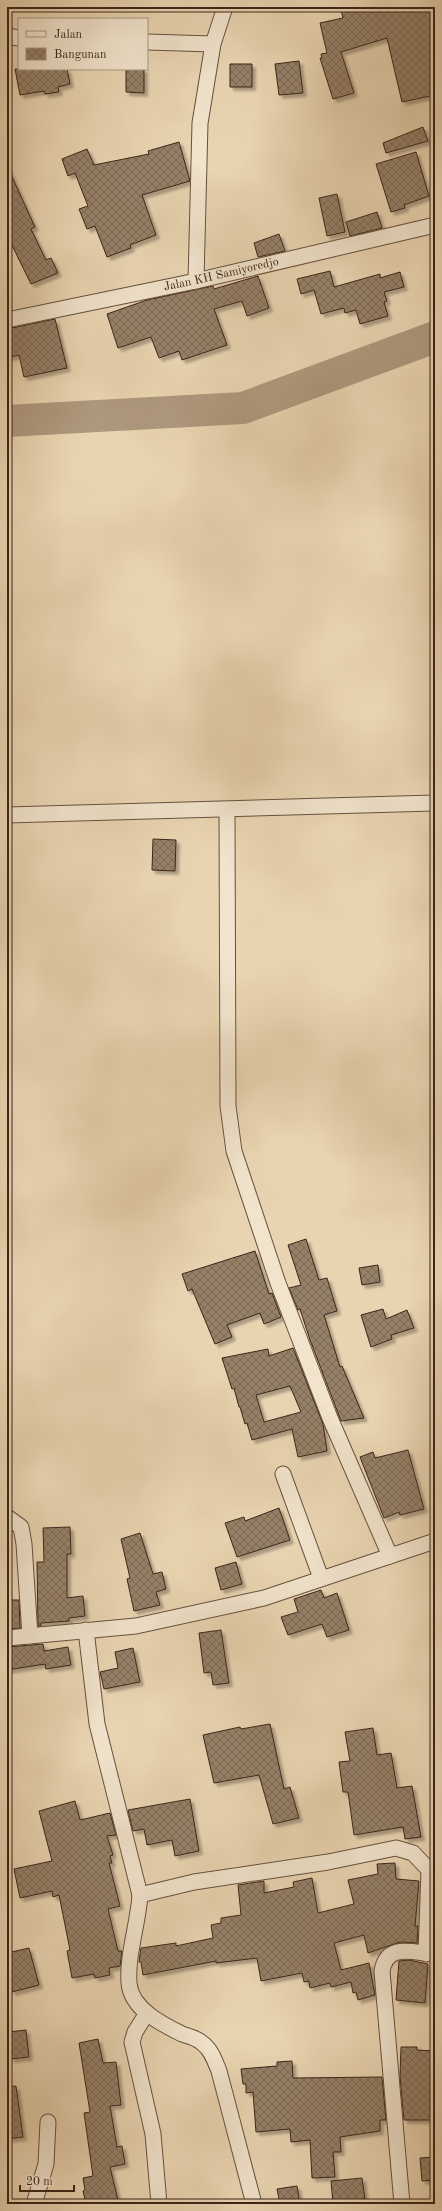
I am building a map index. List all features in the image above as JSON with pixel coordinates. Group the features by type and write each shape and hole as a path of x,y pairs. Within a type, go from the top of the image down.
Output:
{"street":[{"path":"196,281 200,122 213,44 225,7"},
{"path":"7,36 18,38"},
{"path":"148,42 213,44"},
{"name":"Jalan KH Samiyoredjo","path":"7,320 196,281 435,225"},
{"path":"7,815 435,803"},
{"path":"228,810 228,1106 234,1151 278,1283 330,1418 390,1556"},
{"path":"283,1474 321,1578"},
{"path":"7,1517 21,1527 24,1544 30,1636"},
{"path":"7,1638 136,1626 264,1598 435,1541"},
{"path":"86,1630 97,1724 140,1896 130,1956 129,1985 135,2000 147,2013 167,2027 202,2042 213,2056 219,2071 254,2204"},
{"path":"140,1896 194,1882 328,1862 396,1848 413,1853 432,1870 431,1954 397,1952 390,1954 385,1959 382,1971 402,2204"},
{"path":"147,2013 135,2032 132,2042 153,2134 159,2204"},
{"path":"34,2204 46,2164 48,2122"}],"building":[{"path":"355,7 372,7 373,12 397,7 435,7 435,95 402,102 387,38 341,52 354,93 333,99 320,58 322,58 321,54 327,53 320,23 343,18 341,10"},
{"path":"299,61 303,93 279,95 275,64"},
{"path":"230,64 252,64 252,87 230,87"},
{"path":"15,69 67,70 70,84 58,87 59,92 45,94 44,91 20,95"},
{"path":"126,70 144,70 144,93 126,92"},
{"path":"423,127 428,141 386,153 383,143"},
{"path":"179,142 190,181 142,195 156,235 130,245 131,248 107,257 95,226 87,229 79,209 88,206 75,173 68,176 62,159 87,149 94,165 149,154 148,151"},
{"path":"416,152 429,196 404,205 405,208 391,212 376,164"},
{"path":"7,166 35,227 31,229 46,260 51,258 58,273 31,284 7,235"},
{"path":"337,194 345,232 327,236 319,198"},
{"path":"377,212 382,228 350,236 346,222"},
{"path":"279,234 285,251 258,257 254,243"},
{"path":"330,271 334,287 380,274 380,278 400,272 404,287 384,292 387,301 384,302 388,316 360,324 356,310 345,313 344,308 321,314 314,290 301,294 297,279"},
{"path":"258,276 269,308 247,316 242,301 214,309 227,345 182,360 179,351 159,358 151,337 118,348 107,314 147,300 213,286 214,289"},
{"path":"55,319 67,368 24,377 19,355 7,358 7,329"},
{"path":"153,839 176,840 175,871 152,870"},
{"path":"306,1239 319,1280 327,1278 337,1311 324,1315 340,1367 342,1366 364,1418 341,1421 310,1340 300,1309 298,1310 289,1288 301,1285 288,1245"},
{"path":"255,1251 269,1294 272,1293 281,1317 264,1324 260,1313 227,1325 232,1337 215,1344 192,1289 188,1291 182,1274"},
{"path":"378,1265 380,1282 362,1285 359,1268"},
{"path":"383,1309 386,1319 407,1310 414,1328 391,1335 392,1339 371,1347 361,1315"},
{"path":"293,1348 323,1424 327,1451 298,1457 292,1429 252,1440 247,1423 245,1424 239,1407 234,1388 232,1389 222,1358 268,1349 269,1356","holes":["290,1386 301,1412 264,1422 256,1395"]},
{"path":"408,1450 424,1509 400,1515 399,1512 384,1518 360,1457 373,1452 375,1458"},
{"path":"279,1508 290,1540 237,1557 225,1523 244,1517 245,1521"},
{"path":"70,1527 71,1554 67,1554 67,1598 83,1596 85,1616 69,1618 69,1621 41,1623 41,1626 38,1626 37,1562 44,1562 43,1528"},
{"path":"140,1533 153,1574 162,1572 166,1589 156,1592 160,1605 134,1611 127,1579 130,1578 121,1539"},
{"path":"236,1562 242,1584 221,1590 215,1568"},
{"path":"321,1590 324,1598 337,1593 349,1630 327,1637 322,1624 288,1635 281,1617 298,1612 294,1599"},
{"path":"7,1600 19,1600 20,1628 7,1629"},
{"path":"221,1630 229,1683 213,1685 211,1672 204,1673 199,1633"},
{"path":"43,1644 44,1651 68,1647 71,1665 46,1669 45,1664 7,1670 7,1647"},
{"path":"133,1648 140,1682 104,1689 100,1672 118,1668 115,1652"},
{"path":"270,1724 284,1789 290,1787 299,1818 273,1824 259,1775 214,1783 203,1735 240,1727 241,1729"},
{"path":"373,1728 377,1755 391,1753 397,1788 412,1786 421,1837 405,1839 403,1827 354,1835 348,1792 343,1792 339,1762 350,1761 345,1732"},
{"path":"190,1799 199,1851 175,1856 172,1840 147,1845 144,1829 133,1831 128,1810"},
{"path":"75,1801 80,1820 110,1813 116,1835 107,1836 113,1855 110,1856 112,1863 109,1863 120,1906 108,1909 118,1951 122,1951 120,1966 109,1968 110,1975 95,1978 94,1974 72,1978 67,1951 70,1950 59,1895 53,1897 52,1891 20,1898 14,1869 52,1861 39,1811"},
{"path":"395,1863 396,1879 419,1881 415,1926 418,1926 417,1943 400,1942 368,1953 364,1935 334,1943 341,1970 369,1963 375,1995 358,2000 356,1992 353,1993 351,1982 331,1987 330,1983 310,1988 309,1981 304,1982 302,1973 261,1981 257,1958 216,1963 216,1961 143,1975 141,1962 139,1962 141,1948 176,1943 176,1946 213,1938 211,1925 221,1923 221,1918 241,1915 238,1885 264,1881 264,1893 294,1887 293,1882 312,1878 318,1913 354,1904 348,1880 378,1874 377,1864"},
{"path":"29,1948 39,1985 12,1992 7,1974 7,1953"},
{"path":"409,1960 428,1964 425,2003 396,2000 399,1961"},
{"path":"26,2030 29,2057 11,2059 8,2032"},
{"path":"98,2039 103,2063 116,2062 121,2105 110,2106 117,2147 122,2146 125,2164 110,2167 119,2204 86,2204 83,2191 85,2190 83,2178 93,2176 84,2113 90,2112 79,2043"},
{"path":"401,2047 417,2047 417,2050 435,2051 435,2120 404,2120 400,2077"},
{"path":"292,2061 293,2078 382,2077 386,2120 380,2120 380,2131 340,2137 341,2152 333,2152 335,2177 312,2178 310,2140 291,2142 290,2129 256,2132 253,2092 246,2093 246,2084 243,2084 241,2069 277,2066 277,2062"},
{"path":"16,2086 23,2137 7,2139 7,2087"},
{"path":"435,2157 435,2180 422,2181 420,2158"},
{"path":"362,2178 365,2199 361,2199 362,2204 333,2204 331,2181"},
{"path":"297,2186 300,2204 280,2204 277,2189"}],"waterway":[{"path":"7,421 243,408 435,337"}]}
